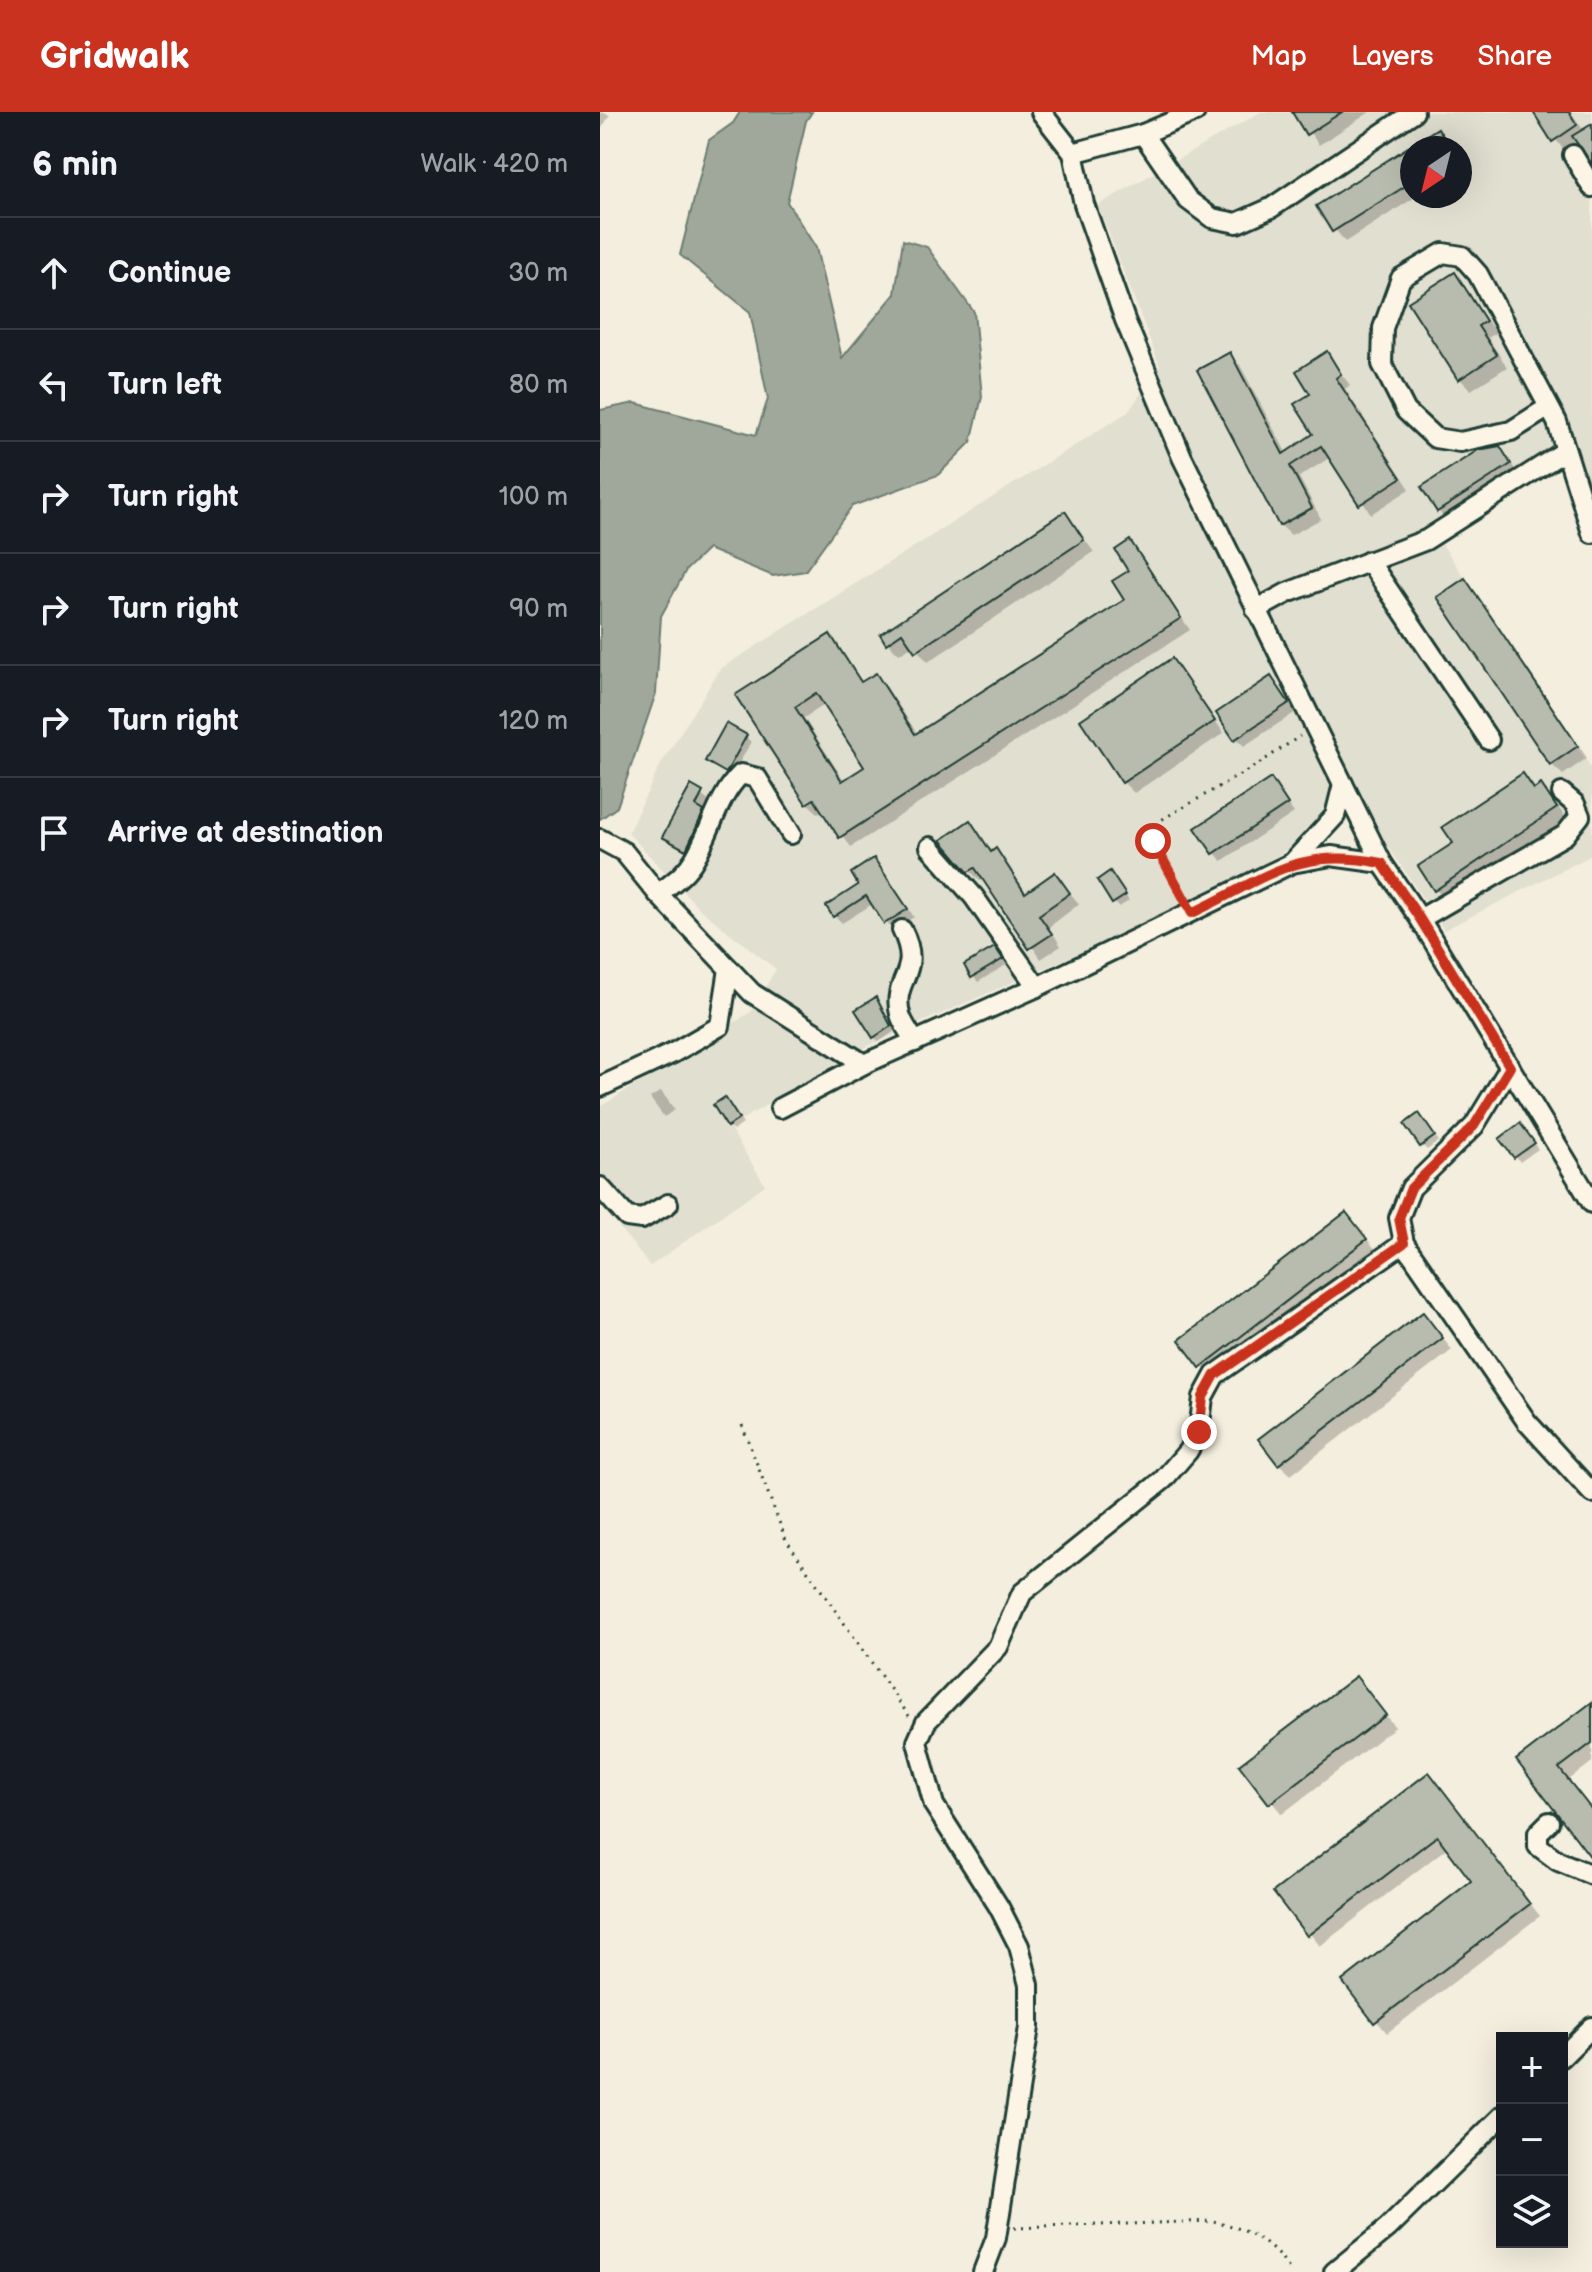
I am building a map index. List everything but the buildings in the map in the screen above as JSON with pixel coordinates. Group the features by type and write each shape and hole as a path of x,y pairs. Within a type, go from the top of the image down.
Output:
{"street":[{"path":"1041,112 1073,153 1084,204 1125,320 1182,457 1382,863 1420,919 1592,1203"},
{"path":"1073,153 1143,134 1195,112"},
{"path":"1143,134 1188,200 1212,218 1237,223 1271,208 1414,112"},
{"path":"1573,155 1592,187"},
{"path":"1549,407 1511,431 1460,442 1435,438 1406,411 1382,364 1383,328 1401,278 1443,253 1462,256 1478,274 1549,407 1592,533"},
{"path":"1256,610 1287,593 1426,540 1565,451"},
{"path":"1369,561 1489,740"},
{"path":"658,894 683,875 694,860 731,784 741,774 757,778 791,834"},
{"path":"1292,863 1335,816 1343,784"},
{"path":"1420,919 1565,835 1580,816 1575,804 1562,793"},
{"path":"600,839 624,852 658,894 764,1001 864,1064"},
{"path":"930,847 974,897 1037,987"},
{"path":"780,1108 864,1064 1037,987 1292,863 1331,856 1382,863"},
{"path":"902,930 912,950 911,965 899,992 900,1014 915,1042"},
{"path":"600,1087 673,1053 720,1026 729,969"},
{"path":"1510,1067 1474,1126 1411,1188 1399,1218 1404,1243 1527,1422 1592,1493"},
{"path":"600,1187 627,1217 642,1219 668,1204"},
{"path":"983,2272 996,2238 1029,2027 1029,1985 1019,1946 999,1907 934,1805 917,1742 926,1722 998,1647 1022,1593 1163,1480 1188,1451 1199,1432 1203,1397 1215,1375 1404,1243"},
{"path":"1549,1822 1538,1833 1538,1846 1558,1861 1592,1875"},
{"path":"1568,2051 1592,2027"},
{"path":"1334,2272 1388,2228 1496,2122"}],"path":[{"path":"1192,913 1153,841 1153,830 1161,820 1295,741 1306,730 1311,717"},
{"path":"742,1425 786,1540 899,1698 914,1726 917,1742"},
{"path":"996,2238 1007,2229 1029,2226 1213,2221 1239,2227 1261,2238 1291,2272"}],"shaded area":[{"path":"740,112 812,112 806,121 787,202 816,248 842,358 895,294 903,240 927,247 974,312 982,397 971,442 938,475 852,506 805,571 773,576 708,549 686,570 661,616 656,693 617,807 600,819 600,410 635,403 756,435 768,399 750,312 680,255 709,140 733,123"},
{"path":"1261,112 1592,112 1592,488 1572,461 1442,544 1592,769 1592,855 1444,930 1380,834 1368,807 1174,911 868,1046 729,1127 765,1185 650,1266 600,1203 600,1107 751,1012 776,969 702,911 628,833 660,766 720,669 1128,412 1160,366 1098,205"}],"route":[{"path":"1153,841 1192,913 1292,863 1331,856 1382,863 1420,919 1510,1067 1474,1126 1411,1188 1399,1218 1404,1243 1215,1375 1203,1397 1199,1432"}]}
